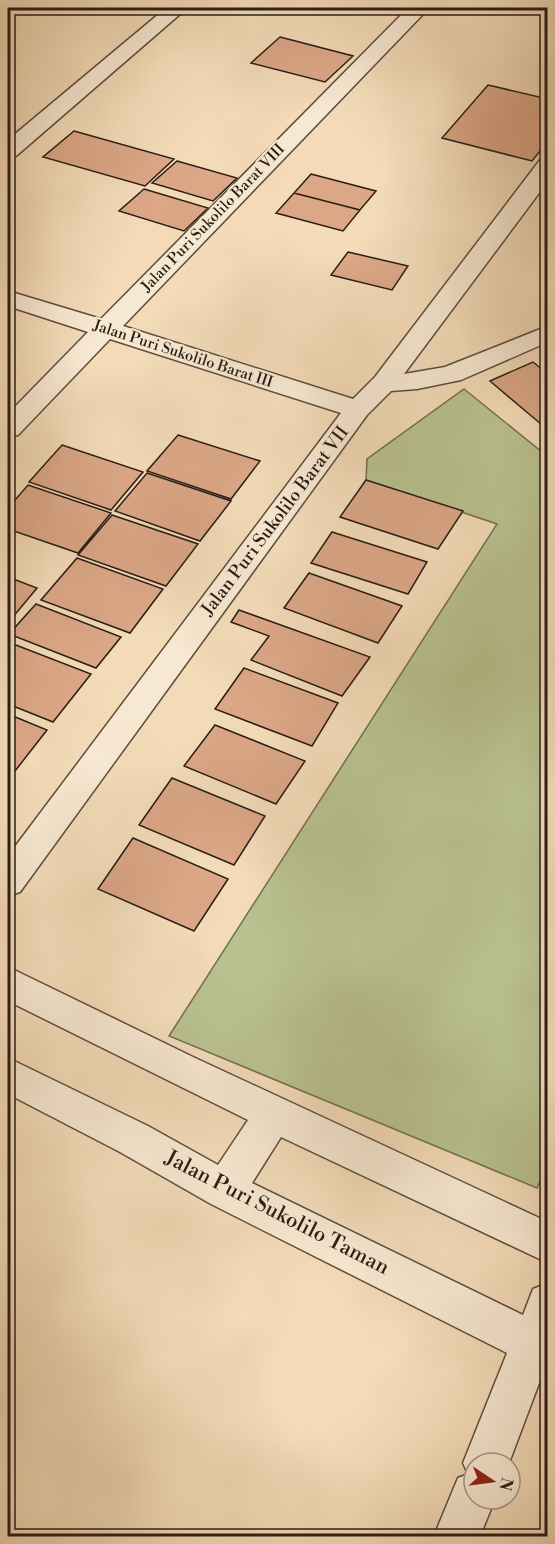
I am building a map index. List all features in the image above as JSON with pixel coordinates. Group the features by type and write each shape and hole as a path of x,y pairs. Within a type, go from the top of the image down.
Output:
{"street":[{"path":"8,150 177,8"},
{"name":"Jalan Puri Sukolilo Barat VIII","path":"8,429 420,8"},
{"name":"Jalan Puri Sukolilo Barat VII","path":"8,882 358,409 384,383 548,165"},
{"name":"Jalan Puri Sukolilo Barat III","path":"8,298 358,409"},
{"path":"384,383 417,381 452,374 548,333"},
{"path":"8,983 274,1114 548,1243"},
{"name":"Jalan Puri Sukolilo Taman","path":"8,1075 134,1139 225,1190 543,1332"},
{"path":"225,1190 274,1114"},
{"path":"491,1451 543,1332"},
{"path":"457,1536 467,1511"}],"green space":[{"path":"464,389 547,456 548,1162 537,1188 169,1036 497,524 366,480 367,459"}],"building":[{"path":"280,37 353,56 325,82 251,63"},
{"path":"488,85 548,99 548,141 532,161 442,138"},
{"path":"74,131 174,159 145,186 43,157"},
{"path":"177,161 237,178 213,201 152,183"},
{"path":"311,174 376,191 360,210 294,193"},
{"path":"144,189 208,208 184,231 119,211"},
{"path":"294,193 360,210 343,231 276,213"},
{"path":"348,252 408,266 392,290 331,275"},
{"path":"533,362 548,374 548,430 490,381"},
{"path":"178,435 260,461 231,499 147,471"},
{"path":"62,445 143,472 111,510 29,482"},
{"path":"147,473 231,501 200,541 115,511"},
{"path":"366,480 463,511 438,549 340,517"},
{"path":"28,485 111,513 78,553 8,529 8,508"},
{"path":"112,515 198,544 166,586 78,555"},
{"path":"332,532 427,562 408,594 311,563"},
{"path":"77,558 163,589 130,633 41,600"},
{"path":"309,573 402,606 378,643 284,608"},
{"path":"8,577 37,588 8,623"},
{"path":"36,604 121,637 96,668 9,634"},
{"path":"239,610 370,657 342,696 251,660 269,636 231,622"},
{"path":"8,642 91,674 53,722 8,704"},
{"path":"244,668 338,703 312,746 215,709"},
{"path":"8,714 47,730 8,780"},
{"path":"215,725 305,761 276,804 184,766"},
{"path":"172,778 265,816 234,865 139,825"},
{"path":"133,838 228,879 194,931 98,889"}]}
